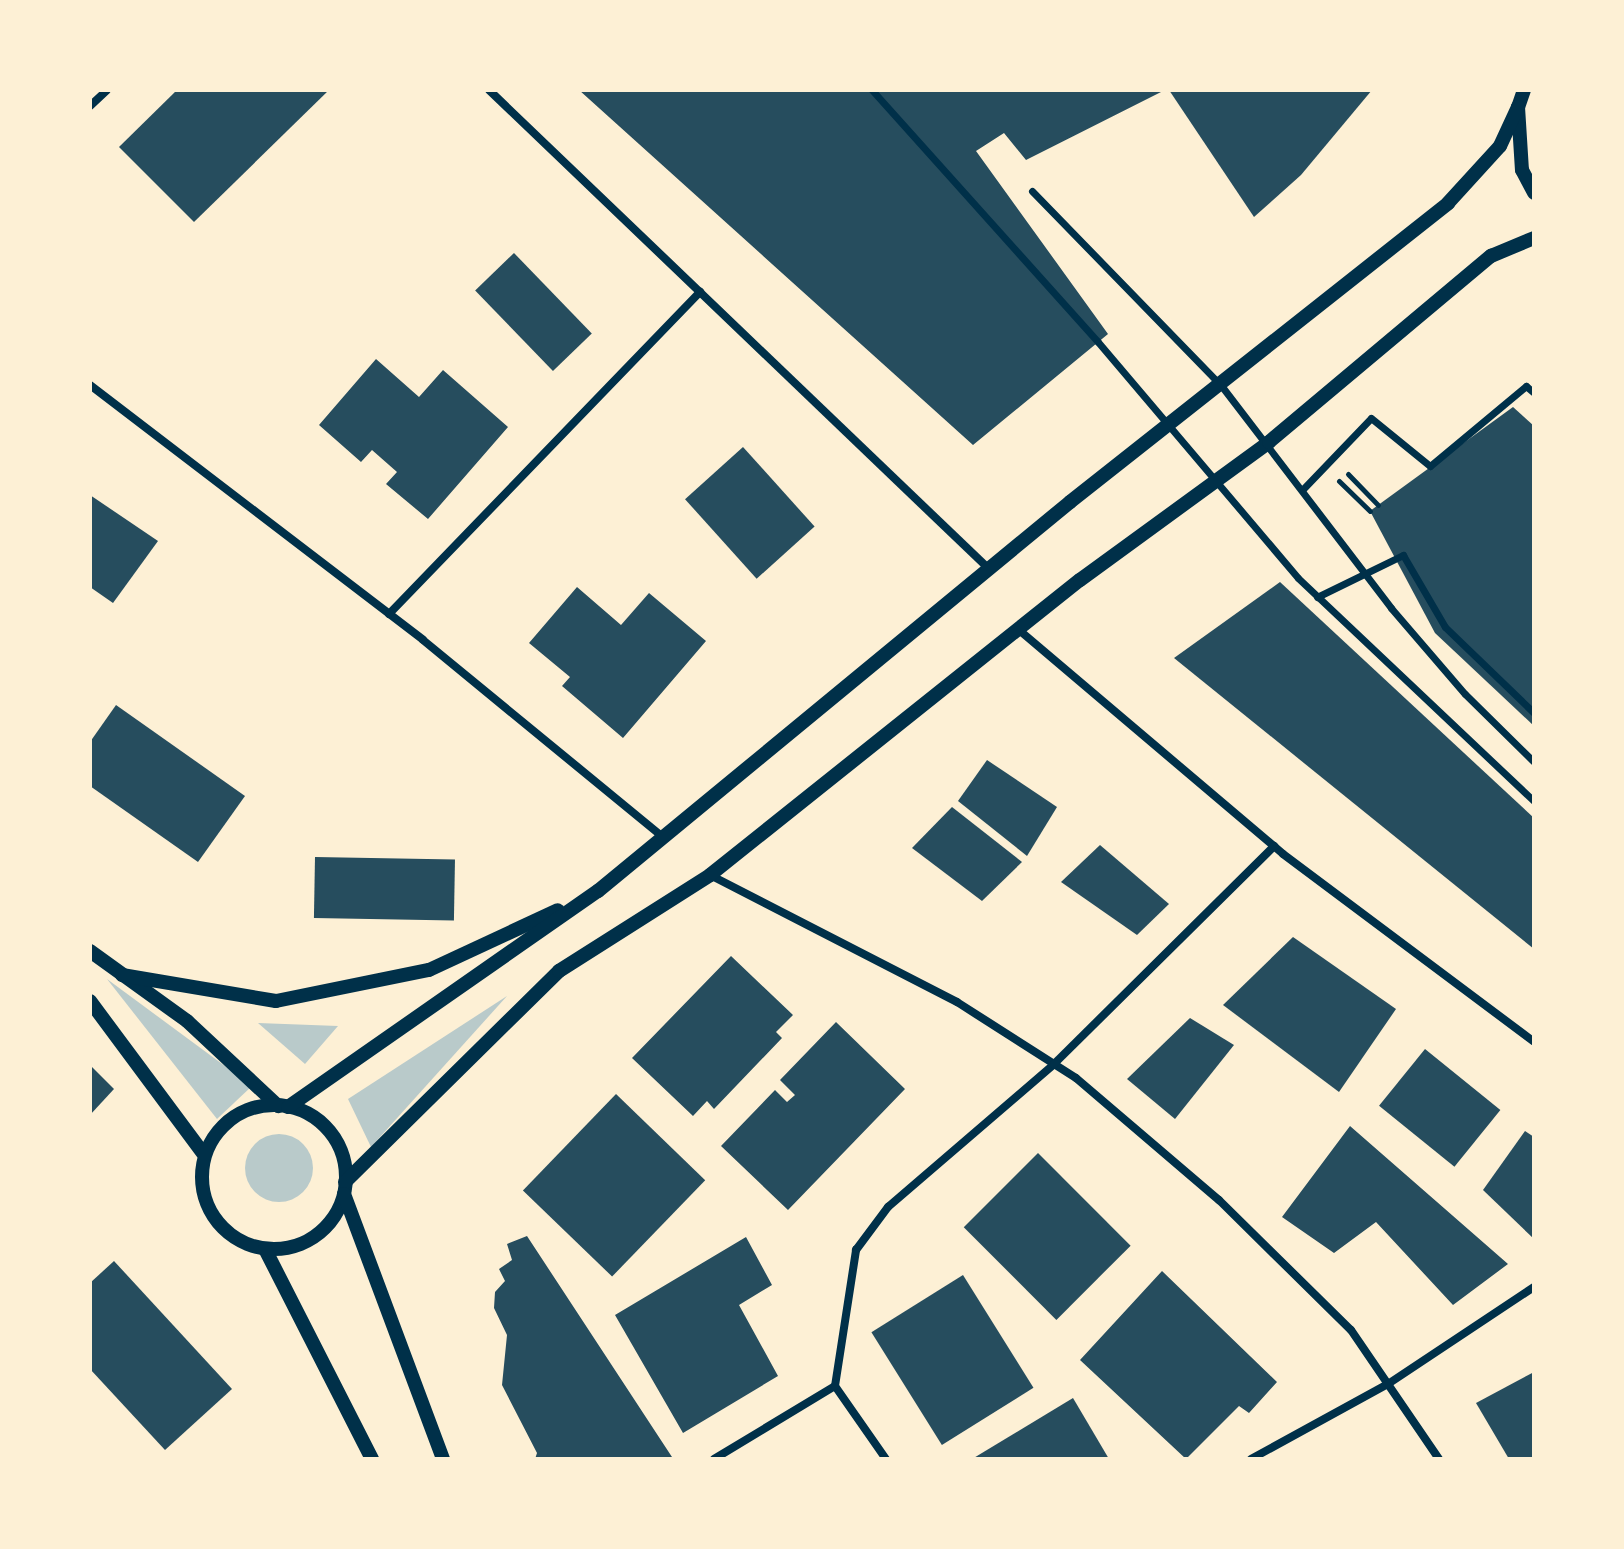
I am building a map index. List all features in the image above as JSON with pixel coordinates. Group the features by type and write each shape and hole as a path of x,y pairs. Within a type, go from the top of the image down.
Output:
{"street":[{"path":"90,106 107,90"},
{"path":"489,90 989,569"},
{"path":"872,90 1098,342 1298,578 1534,801"},
{"path":"1524,90 1500,146 1448,203 989,569 598,891 283,1107 246,1111 228,1122 203,1153 201,1181 220,1226 240,1241 265,1249 285,1249 314,1236 336,1214 344,1188 559,971 710,875 1019,630 1269,442 1491,256 1534,238"},
{"path":"1518,107 1522,170 1534,193"},
{"path":"1032,191 1220,384 1269,442 1391,608 1465,694 1534,762"},
{"path":"389,614 700,292"},
{"path":"90,385 389,614 663,837"},
{"path":"1303,489 1371,418 1430,466 1526,386 1534,393"},
{"path":"1317,597 1403,555 1445,627 1534,713"},
{"path":"1019,630 1274,846 1534,1042"},
{"path":"886,1459 835,1386 856,1250 888,1207 1054,1064 1274,846"},
{"path":"710,875 957,1002 1054,1064 1219,1200 1351,1330 1439,1459"},
{"path":"122,975 276,1001 429,970 598,891"},
{"path":"90,951 187,1021 283,1107 328,1130 340,1149 344,1188 443,1459"},
{"path":"90,1001 203,1153"},
{"path":"265,1249 372,1459"},
{"path":"1251,1459 1388,1384 1534,1287"},
{"path":"714,1459 835,1386"}],"path":[{"path":"1333,458 1378,505"},
{"path":"1325,467 1370,511"}],"shaded area":[{"path":"107,979 252,1086 217,1119"},
{"path":"507,996 371,1147 348,1099"},
{"path":"258,1023 338,1026 305,1064"},
{"path":"272,1134 286,1134 298,1139 308,1149 313,1168 308,1187 298,1197 286,1202 272,1202 260,1197 250,1187 245,1175 245,1161 250,1149 260,1139"}],"building":[{"path":"177,90 329,90 194,222 119,147"},
{"path":"579,90 1165,90 1026,160 1004,133 976,151 1108,334 973,445"},
{"path":"1169,90 1372,90 1301,175 1254,217"},
{"path":"514,253 592,334 553,371 475,291"},
{"path":"376,359 419,397 443,370 508,427 428,519 386,484 397,472 372,450 361,462 319,425"},
{"path":"1513,407 1534,426 1534,726 1435,633 1370,511"},
{"path":"743,447 815,527 757,579 685,499"},
{"path":"90,495 158,541 113,603 90,587"},
{"path":"1280,582 1534,818 1534,949 1174,658"},
{"path":"577,587 621,625 649,593 706,641 623,738 562,686 570,677 529,643"},
{"path":"116,705 245,796 198,862 90,786 90,742"},
{"path":"987,760 1057,807 1027,856 958,801"},
{"path":"952,807 1022,862 982,901 912,848"},
{"path":"1100,845 1169,904 1137,935 1061,882"},
{"path":"315,857 455,859 454,920 314,918"},
{"path":"1293,937 1396,1009 1339,1092 1223,1005"},
{"path":"731,956 793,1015 776,1032 782,1038 714,1109 707,1101 693,1116 632,1058"},
{"path":"1190,1018 1234,1045 1175,1119 1127,1079"},
{"path":"836,1022 905,1089 788,1210 721,1146 775,1090 787,1102 795,1095 780,1080"},
{"path":"1425,1049 1500,1110 1454,1167 1379,1106"},
{"path":"90,1065 114,1089 90,1115"},
{"path":"616,1094 705,1180 612,1277 523,1190"},
{"path":"1350,1126 1508,1264 1453,1305 1376,1222 1334,1253 1282,1217"},
{"path":"1525,1131 1534,1137 1534,1239 1483,1190"},
{"path":"1038,1153 1131,1246 1056,1320 964,1227"},
{"path":"527,1236 672,1457 669,1459 535,1459 537,1453 502,1385 507,1335 494,1308 495,1292 505,1281 499,1269 512,1260 507,1244"},
{"path":"746,1237 772,1285 739,1305 778,1376 683,1433 615,1315"},
{"path":"114,1261 232,1389 165,1450 90,1369 90,1283"},
{"path":"1162,1271 1277,1382 1249,1413 1239,1406 1186,1459 1080,1360"},
{"path":"963,1275 1033,1388 942,1445 871,1332"},
{"path":"1534,1372 1534,1459 1509,1459 1476,1403"},
{"path":"1073,1398 1109,1459 972,1459"}]}
